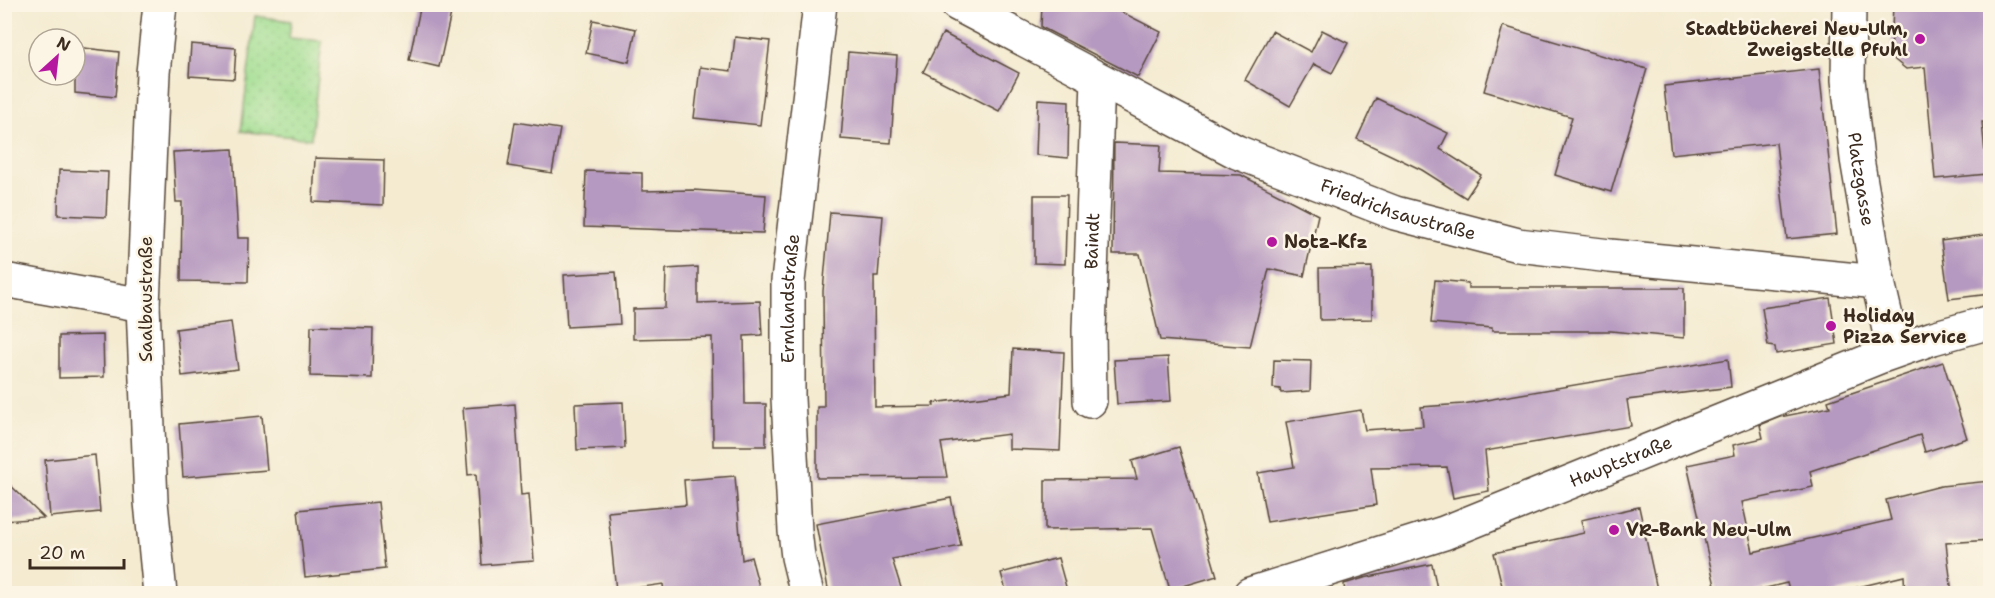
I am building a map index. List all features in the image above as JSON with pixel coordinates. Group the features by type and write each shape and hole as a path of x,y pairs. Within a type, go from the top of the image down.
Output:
{"street":[{"name":"Saalbaustraße","path":"160,4 153,73 143,304 151,502 160,594"},
{"name":"Ermlandstraße","path":"807,594 798,557 795,531 788,398 788,281 820,4"},
{"name":"Friedrichsaustraße","path":"957,4 1237,152 1395,213 1518,245 1878,282"},
{"name":"Platzgasse","path":"1849,4 1848,80 1857,159 1878,282 1893,351"},
{"name":"Baindt","path":"1090,401 1089,330 1098,80"},
{"path":"4,280 143,304"},
{"name":"Hauptstraße","path":"1250,594 1444,533 1893,351 1990,322"}],"green space":[{"path":"255,16 291,21 289,38 322,41 311,139 241,131"}],"building":[{"path":"421,4 453,4 439,67 409,60"},
{"path":"1042,4 1106,4 1161,32 1138,77 1041,27"},
{"path":"1893,4 1990,4 1990,122 1982,122 1987,174 1935,179 1925,67 1906,69 1891,57"},
{"path":"593,20 636,29 629,62 586,53"},
{"path":"1503,26 1647,69 1611,192 1555,175 1572,117 1484,91"},
{"path":"1322,30 1348,43 1332,73 1314,64 1290,106 1245,80 1272,31 1311,52"},
{"path":"943,33 1019,73 999,111 923,72"},
{"path":"735,37 770,41 760,125 694,118 700,67 731,71"},
{"path":"191,44 236,48 234,79 189,76"},
{"path":"87,48 119,52 115,97 75,93 75,87 87,87"},
{"path":"848,52 897,56 891,143 841,139"},
{"path":"1819,69 1837,234 1787,239 1776,143 1671,154 1664,86"},
{"path":"1376,98 1448,133 1440,149 1481,175 1466,198 1422,170 1357,139"},
{"path":"1038,99 1069,101 1068,158 1036,155"},
{"path":"515,122 560,129 552,173 508,166"},
{"path":"1114,143 1161,145 1159,173 1241,175 1318,215 1304,276 1269,269 1250,347 1160,340 1140,254 1113,254"},
{"path":"233,149 238,238 249,238 248,282 181,281 182,202 176,202 173,152"},
{"path":"315,158 384,160 383,205 313,202"},
{"path":"59,170 108,172 106,217 58,215"},
{"path":"586,171 642,173 642,191 693,190 766,195 763,233 584,227"},
{"path":"1034,195 1067,195 1065,264 1034,263"},
{"path":"830,212 883,216 878,276 874,276 875,407 934,406 933,403 1011,393 1013,349 1064,352 1060,451 1009,449 1009,434 941,443 947,477 817,478 817,407 824,407 823,291"},
{"path":"1990,234 1990,294 1949,299 1941,241"},
{"path":"698,267 698,303 760,301 762,335 744,336 745,404 766,404 766,446 713,446 712,337 633,339 633,309 665,308 666,269"},
{"path":"1372,267 1372,319 1320,320 1319,268"},
{"path":"616,272 620,324 567,327 564,275"},
{"path":"1435,280 1468,283 1468,288 1684,288 1684,338 1611,331 1492,331 1492,328 1431,323"},
{"path":"1830,298 1837,344 1776,354 1775,347 1768,346 1762,308"},
{"path":"231,322 238,369 182,376 176,329"},
{"path":"311,326 373,328 372,378 310,376"},
{"path":"103,335 104,377 59,378 59,336"},
{"path":"1168,357 1171,401 1117,404 1114,360"},
{"path":"1728,359 1731,387 1627,400 1631,426 1485,451 1489,491 1453,498 1447,467 1371,468 1376,505 1267,522 1258,473 1294,467 1286,422 1361,410 1365,430 1423,426 1421,407 1463,404"},
{"path":"1274,360 1311,361 1310,391 1281,393 1280,389 1273,388"},
{"path":"1943,362 1967,438 1925,452 1920,435 1810,471 1813,487 1742,502 1753,552 1891,520 1886,500 1941,486 1990,481 1990,540 1946,543 1952,594 1905,594 1904,576 1830,594 1790,594 1787,583 1741,594 1717,594 1687,465 1735,455 1733,445 1763,438 1760,425 1780,417 1830,407 1828,401"},
{"path":"623,402 625,448 577,450 575,404"},
{"path":"515,404 521,495 529,494 534,561 482,565 476,474 468,475 463,408"},
{"path":"262,416 267,470 183,477 179,424"},
{"path":"1179,447 1217,576 1170,590 1152,528 1045,530 1045,480 1137,479 1132,461"},
{"path":"95,455 100,512 50,517 45,460"},
{"path":"735,476 742,560 751,557 761,594 664,594 663,584 616,591 608,512 686,505 684,480"},
{"path":"4,479 44,518 4,521"},
{"path":"951,498 961,546 892,559 903,594 829,594 816,524"},
{"path":"378,502 385,569 305,577 298,510"},
{"path":"1639,507 1658,594 1504,594 1494,553 1584,533 1581,520"},
{"path":"1058,558 1068,594 1007,594 1001,573"},
{"path":"1432,564 1438,594 1345,594 1344,584"}],"place":[{"name":"Stadtbücherei Neu-Ulm, Zweigstelle Pfuhl","path":"1920,39"},
{"name":"Notz-Kfz","path":"1272,242"},
{"name":"Holiday Pizza Service","path":"1831,326"},
{"name":"VR-Bank Neu-Ulm","path":"1614,530"}]}
